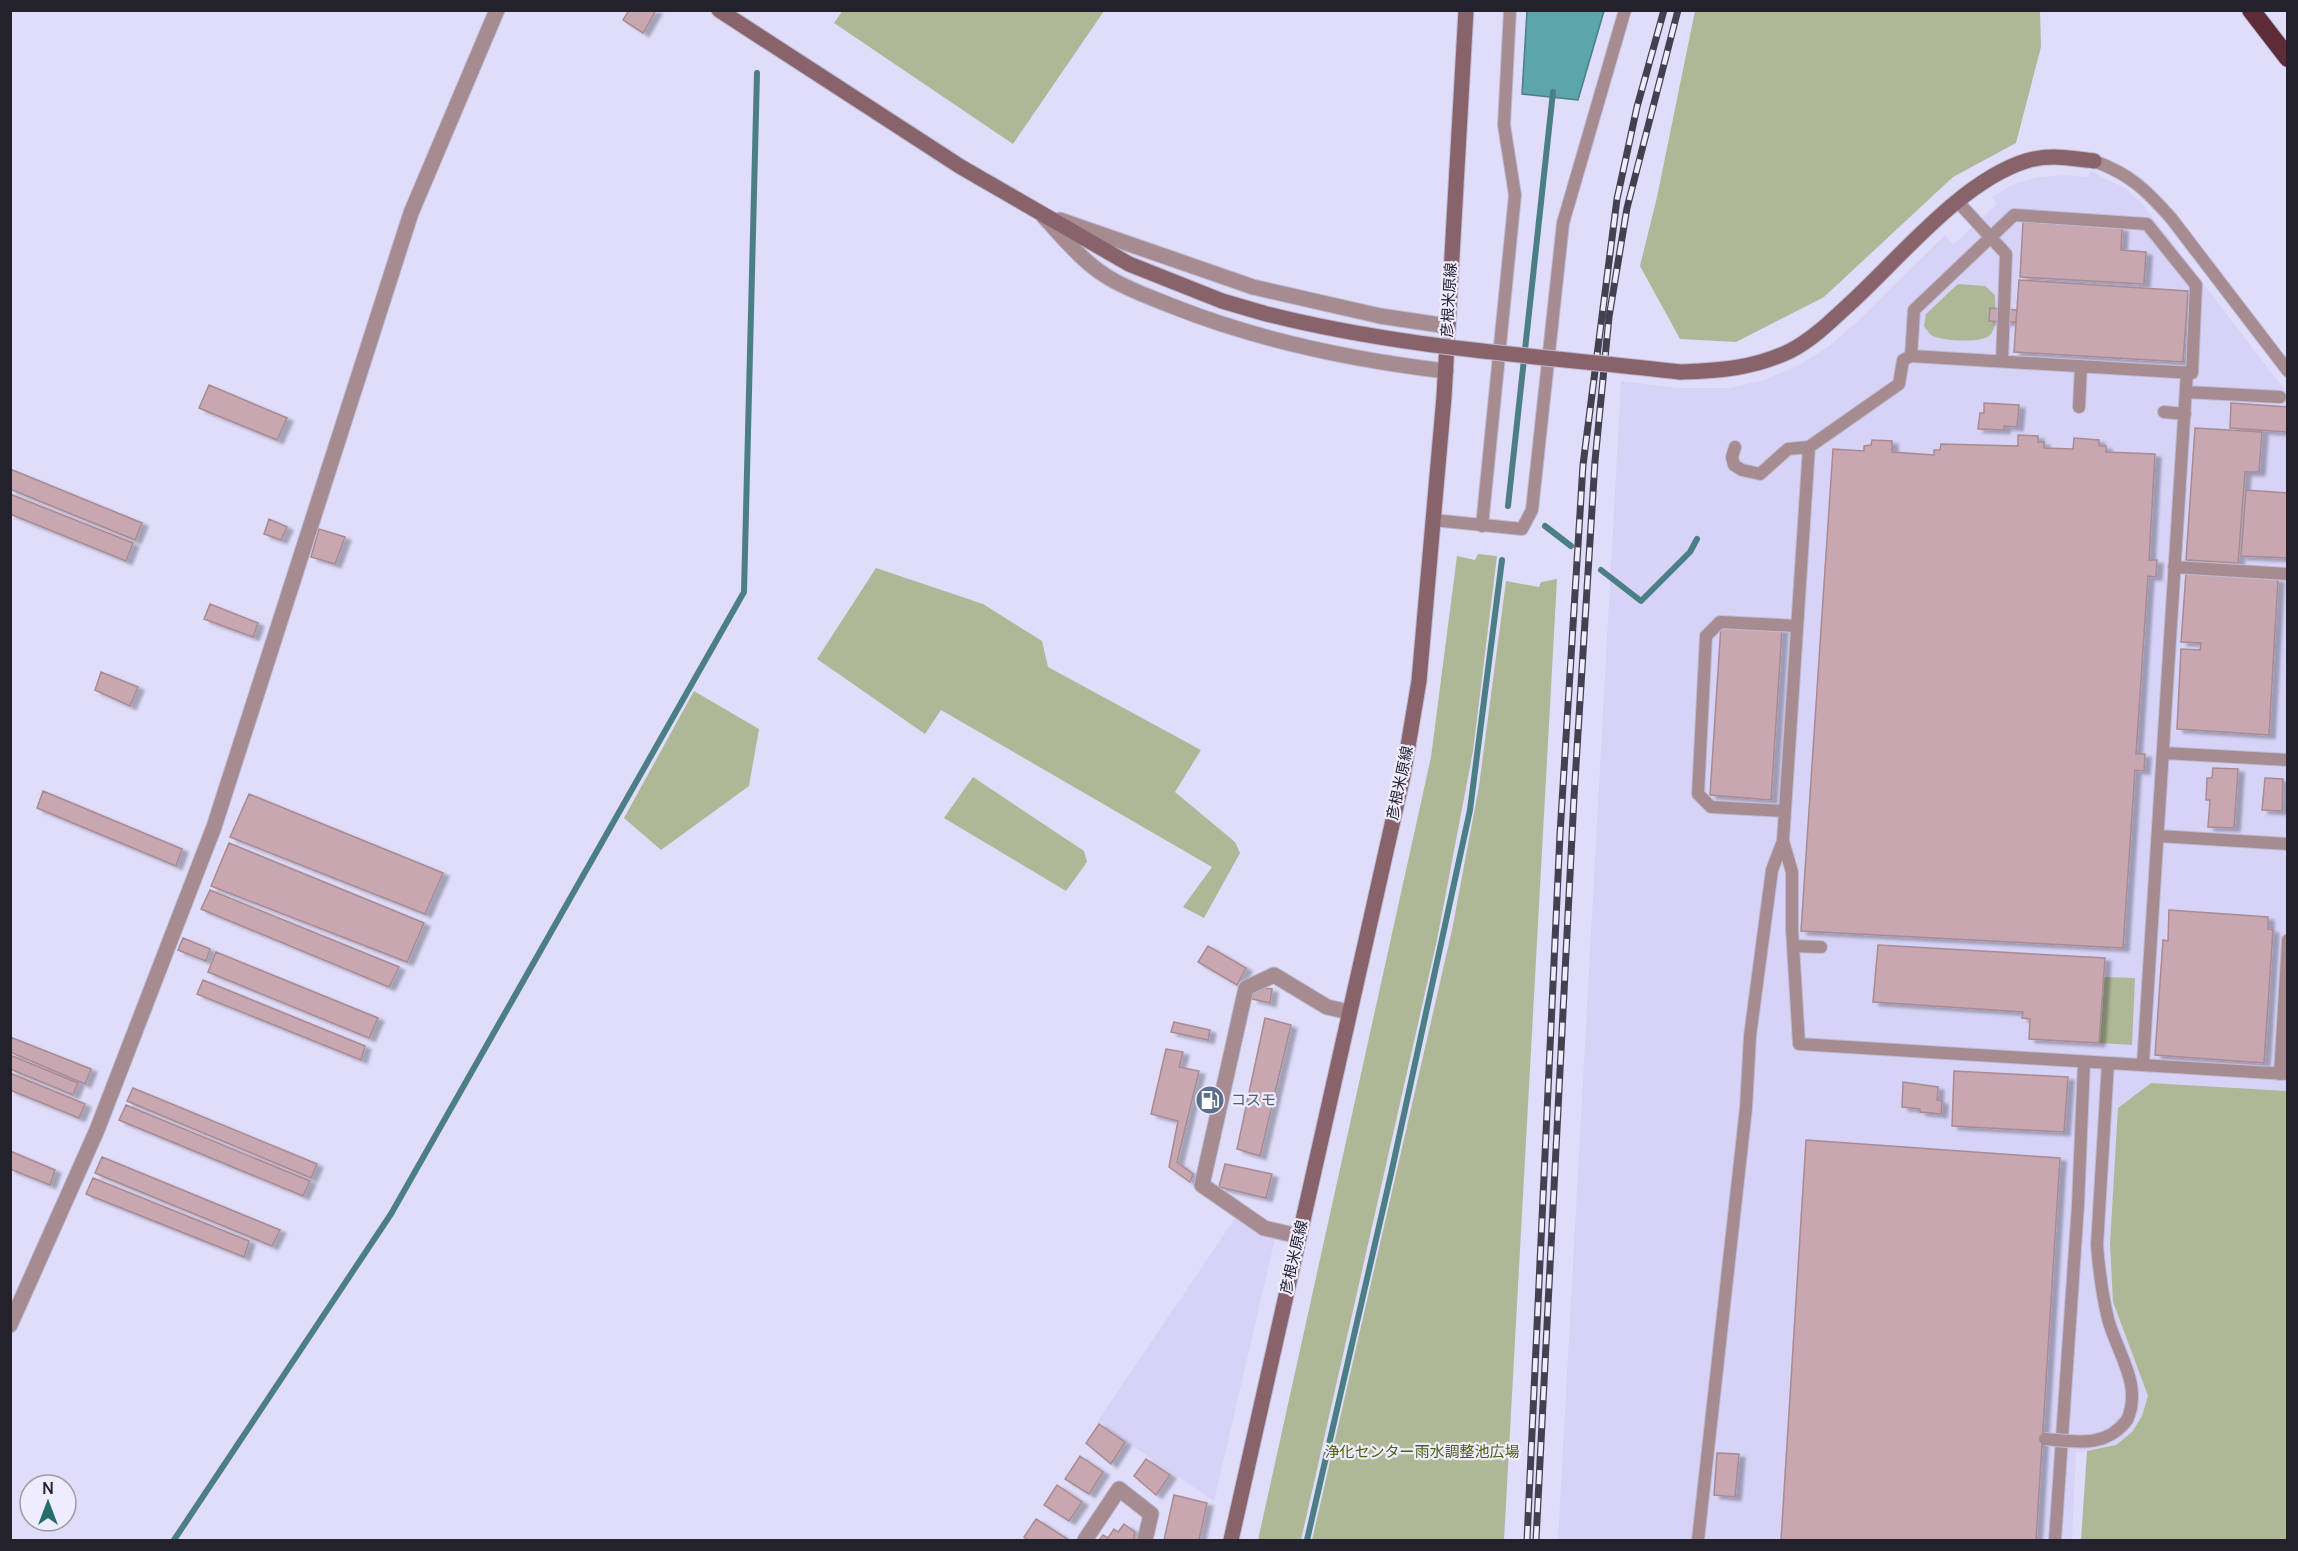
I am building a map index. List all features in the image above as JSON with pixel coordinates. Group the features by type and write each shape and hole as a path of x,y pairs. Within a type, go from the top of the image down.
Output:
{"highway":[{"path":"2251,10 2288,58"}],"main road":[{"path":"719,10 961,167 1040,214 1129,264 1222,301 1336,331 1394,340 1680,372 1719,371 1757,364 1792,350 1822,329 1958,202 1992,175 2028,160 2062,157 2094,161"},
{"name":"彦根米原線","path":"1231,1540 1403,776 1419,681 1446,371 1466,10"}],"street":[{"path":"10,1325 97,1130 214,827 411,213 497,10"},
{"path":"1040,214 1132,243 1253,287 1380,316 1447,326"},
{"path":"1040,214 1091,266 1107,277 1182,310 1262,337 1371,360 1446,371"},
{"path":"1298,1236 1264,1228 1202,1185 1246,988 1274,975 1327,1006 1349,1012"},
{"path":"1085,1540 1119,1489 1151,1514 1145,1540"}],"lane":[{"path":"1482,526 1515,195 1504,125 1510,10"},
{"path":"1433,520 1522,530 1532,510 1563,223 1625,10"},
{"path":"2094,161 2119,170 2150,196 2171,219 2288,371"},
{"path":"1958,202 2006,254 2002,361"},
{"path":"1735,447 1732,456 1734,465 1742,470 1760,474 1788,449 1809,447 1899,384 1903,360 1911,356 2192,373 2196,285 2148,224 2014,215 1914,310 1911,356"},
{"path":"2079,407 2081,366"},
{"path":"2143,1064 2187,372"},
{"path":"2186,392 2280,397"},
{"path":"2164,412 2185,414"},
{"path":"1698,1540 1746,1108 1750,1036 1772,870 1783,840 1809,447"},
{"path":"2175,567 2288,574"},
{"path":"1785,811 1711,807 1698,794 1706,636 1720,622 1797,626"},
{"path":"2164,753 2288,760"},
{"path":"2159,836 2288,844"},
{"path":"1783,840 1792,872 1799,1044 2284,1074 2288,940"},
{"path":"1794,946 1821,947"},
{"path":"2055,1540 2078,1205 2084,1062"},
{"path":"2045,1439 2088,1443 2105,1439 2119,1431 2134,1405 2131,1384 2108,1320 2099,1275 2097,1245 2108,1063"}],"shaded area":[{"path":"1527,11 1604,11 1578,100 1522,94"},
{"path":"2090,171 2125,188 2141,202 2287,393 2287,1091 2151,1083 2113,1302 2148,1396 2142,1416 2132,1432 2117,1445 2097,1451 2076,1452 2072,1540 1558,1540 1621,381 1678,388 1728,388 1764,380 1799,365 1829,346 1859,320 1945,235 1953,245 1997,204 1992,197 2012,185 2038,177 2068,175 2088,177"},
{"path":"1235,1218 1259,1235 1275,1239 1214,1501 1097,1422"}],"green space":[{"path":"843,10 1104,11 1013,144 834,23"},
{"path":"1695,11 2040,11 2041,47 2016,143 1953,177 1824,297 1736,342 1680,339 1640,266 1657,197"},
{"path":"1958,284 1985,286 1995,295 1995,322 1989,336 1978,340 1938,338 1928,332 1924,326 1926,314"},
{"path":"1478,554 1497,556 1473,751 1437,940 1301,1540 1258,1540 1431,757 1457,556 1475,560"},
{"path":"876,568 983,604 1042,641 1048,667 1201,750 1175,792 1235,842 1240,853 1204,918 1183,907 1212,867 941,710 925,734 817,659"},
{"name":"浄化センター雨水調整池広場","path":"1557,579 1504,1540 1312,1540 1452,930 1479,786 1506,581 1539,587 1541,582"},
{"path":"694,691 759,729 749,786 661,850 624,818"},
{"path":"973,777 1084,851 1087,862 1066,891 944,818"},
{"path":"2104,977 2135,978 2132,1045 2099,1043"},
{"path":"2151,1083 2287,1091 2287,1540 2081,1540 2087,1451 2116,1445 2132,1432 2142,1416 2148,1396 2113,1302 2110,1244 2118,1108"}],"building":[{"path":"629,10 656,10 643,33 623,20"},
{"path":"2023,222 2122,228 2121,250 2146,252 2144,284 2020,277"},
{"path":"2019,280 2188,291 2183,362 2014,352"},
{"path":"1990,308 2017,310 2016,322 1989,321"},
{"path":"209,385 287,418 277,440 199,408"},
{"path":"1984,403 2019,405 2017,427 2004,426 2004,430 1978,429 1980,413 1984,413"},
{"path":"2231,403 2288,407 2287,432 2230,428"},
{"path":"2195,428 2262,432 2259,472 2245,472 2238,563 2186,560"},
{"path":"2018,435 2038,436 2038,442 2044,442 2044,448 2073,449 2074,438 2099,440 2099,446 2106,446 2106,452 2155,454 2149,560 2157,560 2156,577 2148,576 2136,754 2145,754 2144,771 2135,770 2123,948 1801,931 1833,449 1864,451 1864,446 1871,445 1872,440 1892,441 1892,452 1934,455 1934,450 1940,450 1941,444 2018,446"},
{"path":"10,469 142,523 135,540 10,489"},
{"path":"2246,490 2288,493 2288,558 2241,556"},
{"path":"10,494 133,543 126,561 10,514"},
{"path":"269,519 287,527 281,540 264,534"},
{"path":"319,529 345,537 335,564 311,557"},
{"path":"2186,573 2278,579 2269,735 2177,729 2181,649 2200,650 2201,643 2181,642"},
{"path":"210,604 258,623 253,637 204,619"},
{"path":"1721,625 1782,629 1771,800 1710,795"},
{"path":"101,672 138,687 130,706 95,690"},
{"path":"2213,768 2238,769 2234,828 2208,827 2210,800 2206,800 2207,778 2212,778"},
{"path":"2265,778 2283,779 2282,811 2262,810"},
{"path":"43,791 182,849 176,866 37,808"},
{"path":"249,794 443,873 425,914 230,837"},
{"path":"229,843 424,923 407,962 211,886"},
{"path":"210,890 399,967 389,987 201,909"},
{"path":"2169,910 2268,917 2268,929 2273,930 2264,1063 2155,1055 2163,940 2168,941"},
{"path":"183,938 210,949 206,961 178,950"},
{"path":"1878,945 2105,958 2099,1043 2029,1039 2030,1019 2022,1018 2023,1012 1873,1002"},
{"path":"1208,946 1246,968 1237,985 1198,962"},
{"path":"216,952 378,1018 369,1038 208,972"},
{"path":"203,980 365,1046 361,1060 197,994"},
{"path":"1265,988 1272,989 1270,1003 1252,999 1253,993"},
{"path":"1265,1018 1291,1025 1260,1156 1237,1149"},
{"path":"1174,1022 1210,1030 1208,1040 1171,1032"},
{"path":"10,1037 91,1069 85,1084 10,1052"},
{"path":"1166,1049 1183,1052 1179,1067 1199,1071 1177,1162 1193,1174 1190,1182 1169,1167 1178,1121 1151,1114"},
{"path":"10,1055 78,1083 73,1095 10,1069"},
{"path":"1954,1071 2068,1077 2064,1132 1952,1126"},
{"path":"10,1073 85,1104 79,1118 10,1090"},
{"path":"1903,1082 1938,1087 1937,1100 1942,1101 1941,1114 1902,1107"},
{"path":"133,1088 317,1164 311,1178 127,1101"},
{"path":"126,1105 310,1181 303,1196 119,1120"},
{"path":"1806,1140 2060,1158 2036,1540 1781,1540"},
{"path":"10,1151 55,1170 50,1185 10,1169"},
{"path":"102,1157 280,1230 272,1246 95,1173"},
{"path":"1225,1164 1272,1174 1266,1198 1219,1187"},
{"path":"93,1178 249,1241 244,1257 86,1194"},
{"path":"1099,1424 1125,1442 1111,1464 1086,1443"},
{"path":"1717,1453 1739,1454 1735,1497 1714,1495"},
{"path":"1080,1456 1103,1472 1089,1494 1065,1479"},
{"path":"1146,1459 1170,1475 1156,1495 1134,1476"},
{"path":"1057,1485 1082,1502 1069,1521 1044,1505"},
{"path":"1174,1495 1207,1503 1199,1540 1164,1540"},
{"path":"1036,1519 1069,1540 1028,1540 1024,1537"},
{"path":"1124,1524 1135,1532 1133,1540 1099,1540 1103,1535 1108,1538 1114,1529 1118,1532"}],"waterway":[{"path":"174,1540 391,1214 744,592 757,73"},
{"path":"1508,506 1553,92"},
{"path":"1545,526 1571,546"},
{"path":"1601,570 1641,601 1690,552 1697,539"},
{"path":"1307,1540 1391,1174 1470,810 1502,560"}],"railway":[{"path":"1527,1540 1560,834 1583,465 1617,199 1637,107 1664,10"},
{"path":"1536,1540 1574,797 1595,461 1609,317 1627,208 1678,10"}],"place":[{"name":"コスモ","path":"1210,1100"}]}
